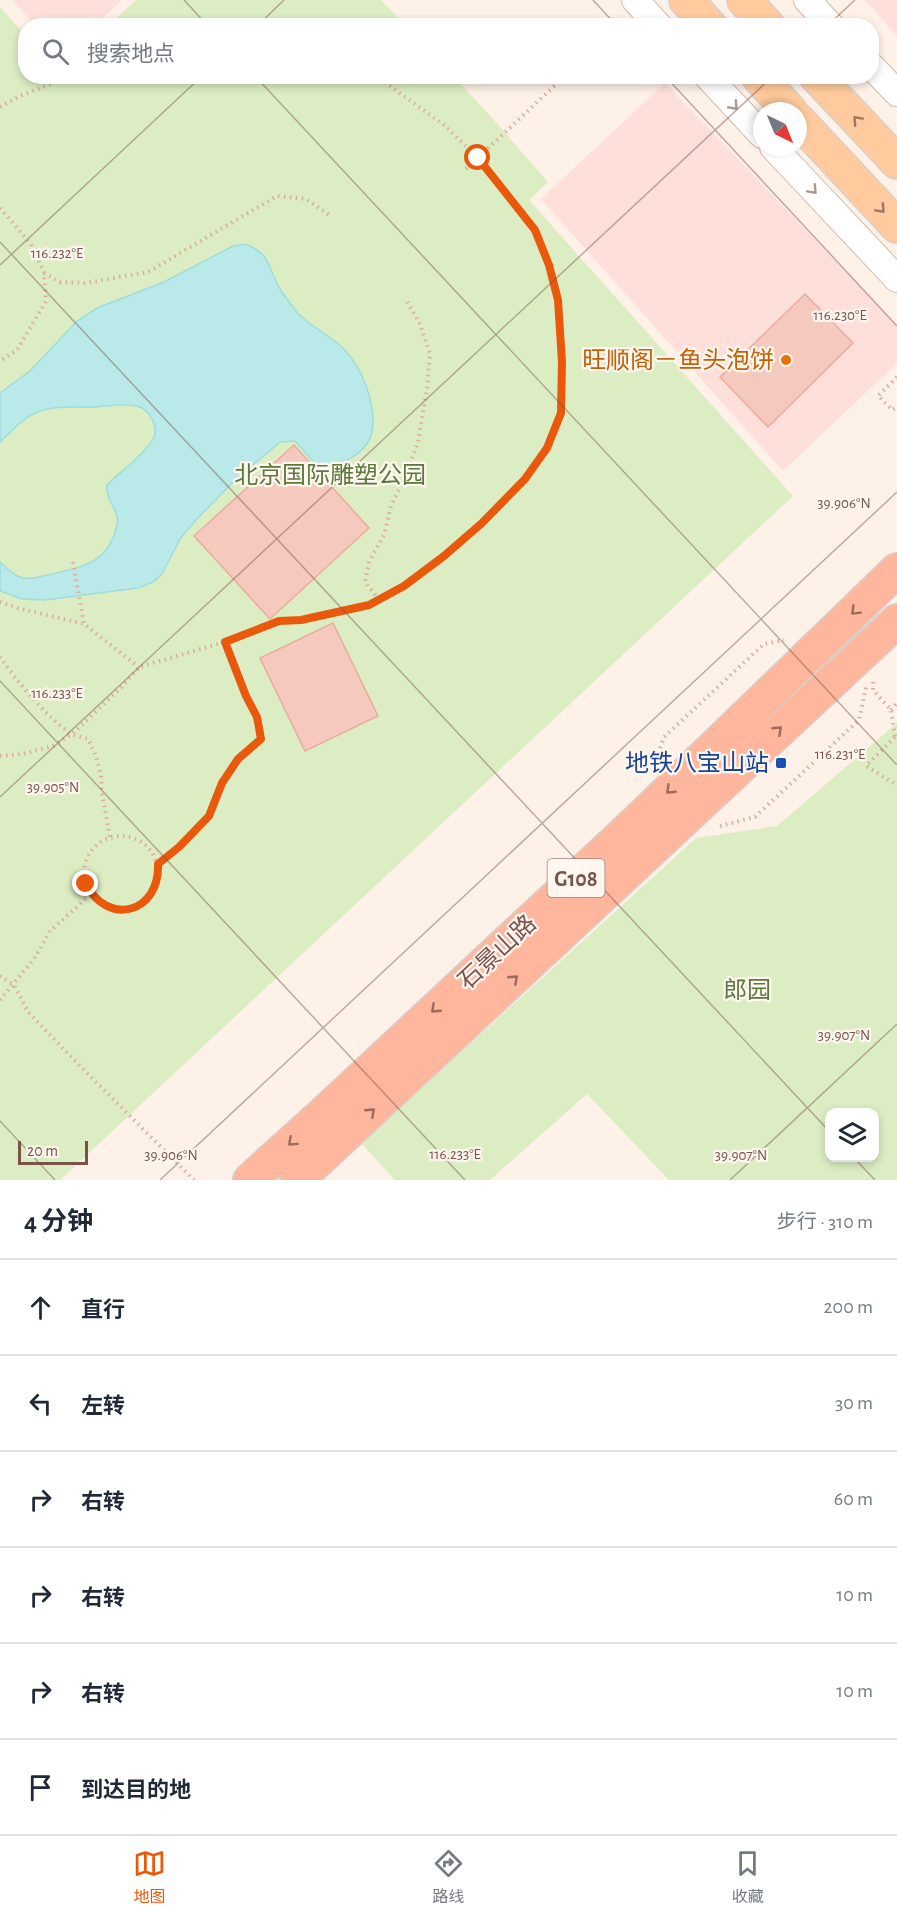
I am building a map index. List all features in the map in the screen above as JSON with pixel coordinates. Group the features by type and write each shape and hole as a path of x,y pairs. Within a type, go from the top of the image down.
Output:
{"highway":[{"name":"石景山路","path":"250,1180 632,826 897,570"},
{"name":"石景山路","path":"297,1180 871,660 897,621"}],"main road":[{"path":"686,0 703,18"},
{"path":"744,0 761,18"},
{"path":"765,84 782,102"},
{"path":"824,84 897,162"},
{"path":"807,130 897,226"}],"street":[{"path":"635,0 652,18"},
{"path":"807,0 824,18"},
{"path":"879,74 897,93"},
{"path":"714,84 753,125"},
{"path":"781,156 897,279"}],"path":[{"path":"0,107 50,84"},
{"path":"0,756 22,754 53,746 72,734 121,688 139,667 225,642 279,621 301,620 369,605 404,586 482,523 518,486 547,448 561,413 562,362 558,300 549,265 535,230 478,158 444,125 387,84"},
{"path":"466,169 557,84"},
{"path":"44,273 60,282 85,283 148,272 277,196 306,199 332,217"},
{"path":"0,208 31,244 44,273 46,301 17,350 0,361"},
{"path":"379,600 365,582 369,562 384,536 391,506 418,442 430,354 420,324 406,300"},
{"path":"897,377 878,396 892,410 897,406"},
{"path":"73,564 84,624"},
{"path":"0,602 84,624 139,667"},
{"path":"158,864 179,847 209,816 222,783 238,759 261,739 257,717 246,696 225,642"},
{"path":"0,657 17,680 72,734 88,739 96,756 101,776 110,838"},
{"path":"871,660 873,690 891,710 896,736 866,766 897,785"},
{"path":"715,827 755,817 859,720 871,660"},
{"path":"891,710 897,703"},
{"path":"122,836 143,843 152,852 158,864 155,889 148,899 137,907 124,910 112,909 100,903 91,894 86,884 84,873 86,861 100,843 110,838 122,836"},
{"path":"0,1000 34,959 50,932 91,894"},
{"path":"0,976 14,985 28,1012 194,1180"}],"shaded area":[{"path":"12,0 122,0 103,18 29,18"},
{"path":"865,0 897,0 897,36"},
{"path":"666,84 897,325 897,363 783,471 541,199"}],"green space":[{"path":"136,0 381,0 398,18 117,18"},
{"name":"北京国际雕塑公园","path":"0,7 18,27 18,84 461,84 548,182 529,200 793,496 60,1180 0,1180"},
{"name":"郎园","path":"897,723 897,1180 669,1180 587,1094 490,1180 395,1180 361,1143 696,838 777,826"}],"water":[{"path":"245,244 265,257 280,289 296,311 343,348 356,365 366,387 372,410 372,432 369,440 351,458 334,465 318,467 295,441 280,442 231,484 195,521 180,539 162,574 153,582 138,588 45,600 22,599 0,591 0,562 16,576 31,578 77,568 95,560 102,554 108,547 117,525 107,485 144,451 153,439 155,429 146,411 137,406 56,408 31,415 0,442 0,393 30,371 77,321 97,308 164,282 233,246"}],"building":[{"name":"旺顺阁－鱼头泡饼","path":"805,294 853,343 768,427 720,377"},
{"path":"294,445 369,528 270,619 194,536"},
{"path":"333,623 378,716 305,751 260,658"}],"place":[{"name":"旺顺阁－鱼头泡饼","path":"786,360"},
{"name":"地铁八宝山站","path":"781,763"}],"route":[{"path":"86,884 91,894 100,903 112,909 124,910 137,907 148,899 155,889 158,864 179,847 209,816 222,783 238,759 261,739 257,717 246,696 225,642 279,621 301,620 369,605 404,586 482,523 525,479 547,448 561,413 562,362 558,300 549,265 535,230 478,158"}]}
